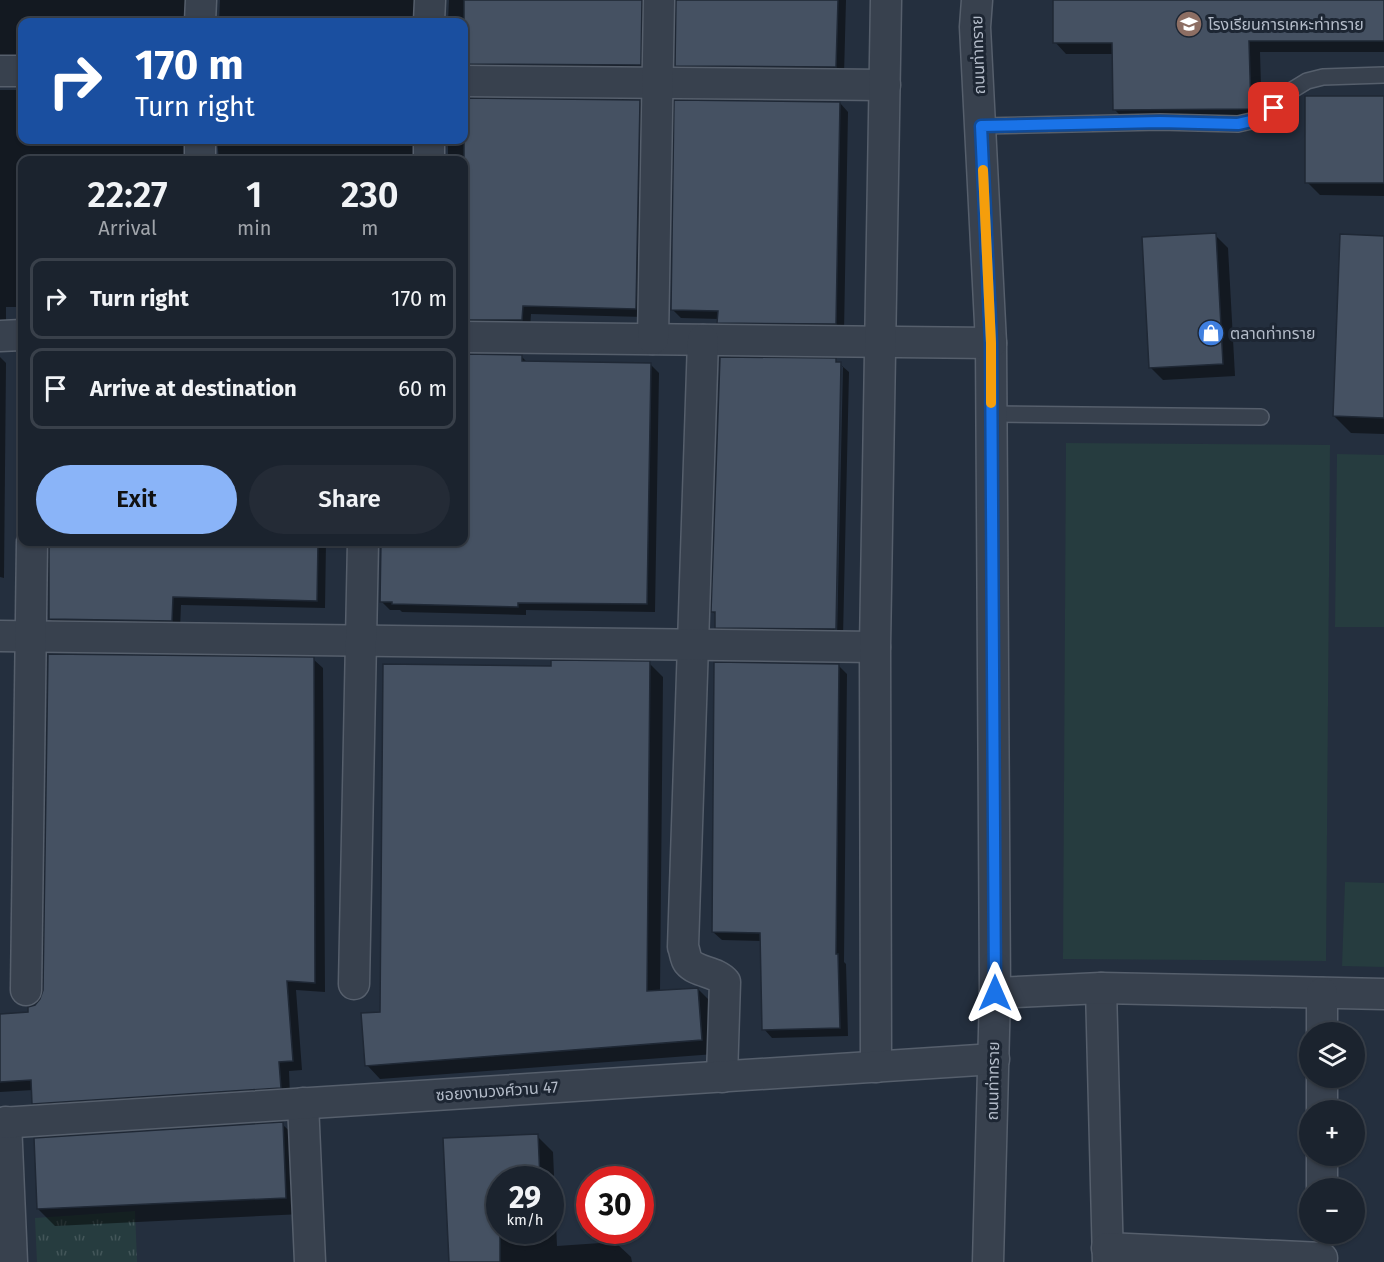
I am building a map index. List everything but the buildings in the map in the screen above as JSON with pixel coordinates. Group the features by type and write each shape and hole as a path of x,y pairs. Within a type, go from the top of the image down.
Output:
{"street":[{"path":"200,18 201,0"},
{"path":"429,18 430,0"},
{"path":"652,339 659,0"},
{"path":"876,1067 875,647 886,0"},
{"name":"ถนนท่าทราย","path":"977,0 975,27 991,343 995,993 988,1262"},
{"path":"0,71 18,71"},
{"path":"468,81 885,85"},
{"path":"0,336 18,335"},
{"path":"468,337 991,343"},
{"path":"703,340 683,947 687,961 694,967 721,977 725,981 722,1077"},
{"path":"26,990 32,546"},
{"path":"354,984 363,546"},
{"path":"0,636 875,647"},
{"path":"995,993 1101,988 1384,994"},
{"path":"1101,988 1108,1255 1322,1251"},
{"path":"1322,993 1322,1022"},
{"name":"ซอยงามวงศ์วาน 47","path":"3,1123 994,1059"},
{"path":"303,1103 310,1262"},
{"path":"3,1123 12,1262"}],"lane":[{"path":"981,126 1160,122 1238,124 1260,119 1289,92 1307,81 1323,77 1384,75"},
{"path":"991,414 1261,417"}],"green space":[{"path":"1066,443 1330,445 1326,961 1063,959"},
{"path":"1337,454 1384,455 1384,627 1335,627"},
{"path":"1345,882 1384,883 1384,967 1342,966"},
{"path":"135,1211 137,1262 37,1262 35,1218"}],"slow traffic":[{"path":"983,170 991,343 991,403"}],"place":[{"name":"โรงเรียนการเคหะท่าทราย","path":"1189,24"},
{"name":"ตลาดท่าทราย","path":"1211,333"}],"route":[{"path":"995,993 991,343 981,126 1160,122 1238,124 1260,119 1274,108"}]}
